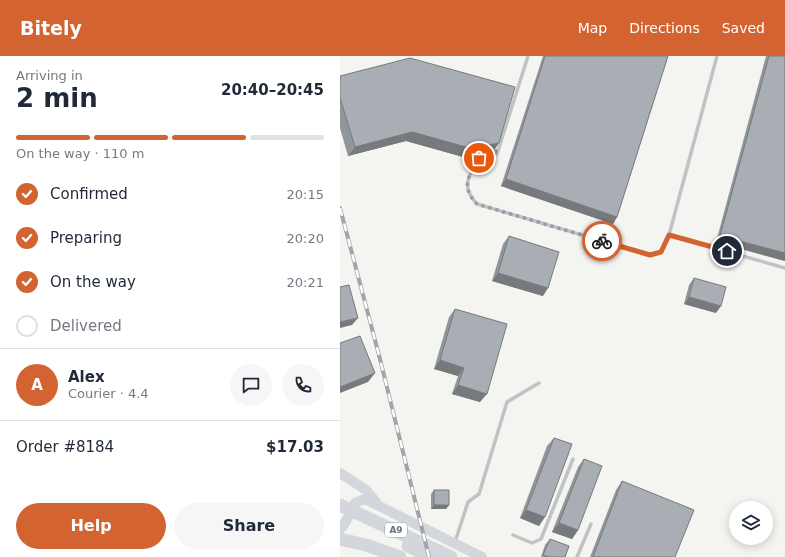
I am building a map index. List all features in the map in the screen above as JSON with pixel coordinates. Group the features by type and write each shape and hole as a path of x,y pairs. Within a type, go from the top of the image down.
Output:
{"highway":[{"name":"A9","path":"340,504 451,557"},
{"name":"A9","path":"340,514 430,557"},
{"path":"340,539 366,545 400,557"}],"main road":[{"path":"340,473 366,490 377,504"},
{"path":"340,529 355,503 365,499 482,557"}],"lane":[{"path":"528,56 497,154 479,158 470,175 467,186 469,196 477,204 650,255 661,252 669,235 717,56"},
{"path":"669,235 785,268"},
{"path":"455,543 468,502 479,494 508,402 539,383"},
{"path":"513,535 532,543 541,539 573,459"},
{"path":"576,557 591,524"}],"building":[{"path":"545,56 668,56 617,217 506,179"},
{"path":"769,56 785,56 785,253 720,236"},
{"path":"410,58 515,87 499,143 483,146 480,151 412,132 355,147 340,98 340,76"},
{"path":"497,150 495,156 487,153 487,152"},
{"path":"509,236 559,252 548,288 498,273"},
{"path":"694,278 726,287 721,306 689,297"},
{"path":"349,285 358,318 340,322 340,287"},
{"path":"455,309 507,324 487,394 458,385 464,368 440,360"},
{"path":"360,336 375,373 340,387 340,343"},
{"path":"554,438 572,444 545,517 526,510"},
{"path":"584,459 602,466 578,530 559,523"},
{"path":"622,481 694,510 675,557 593,557"},
{"path":"434,490 449,490 449,505 434,505"},
{"path":"550,539 569,546 565,557 549,557 543,555"}],"railway":[{"path":"340,208 380,359 429,557"}],"way so far":[{"path":"479,158 470,175 467,186 469,196 477,204 602,241"}],"route":[{"path":"602,241 650,255 661,252 669,235 727,251"}]}
